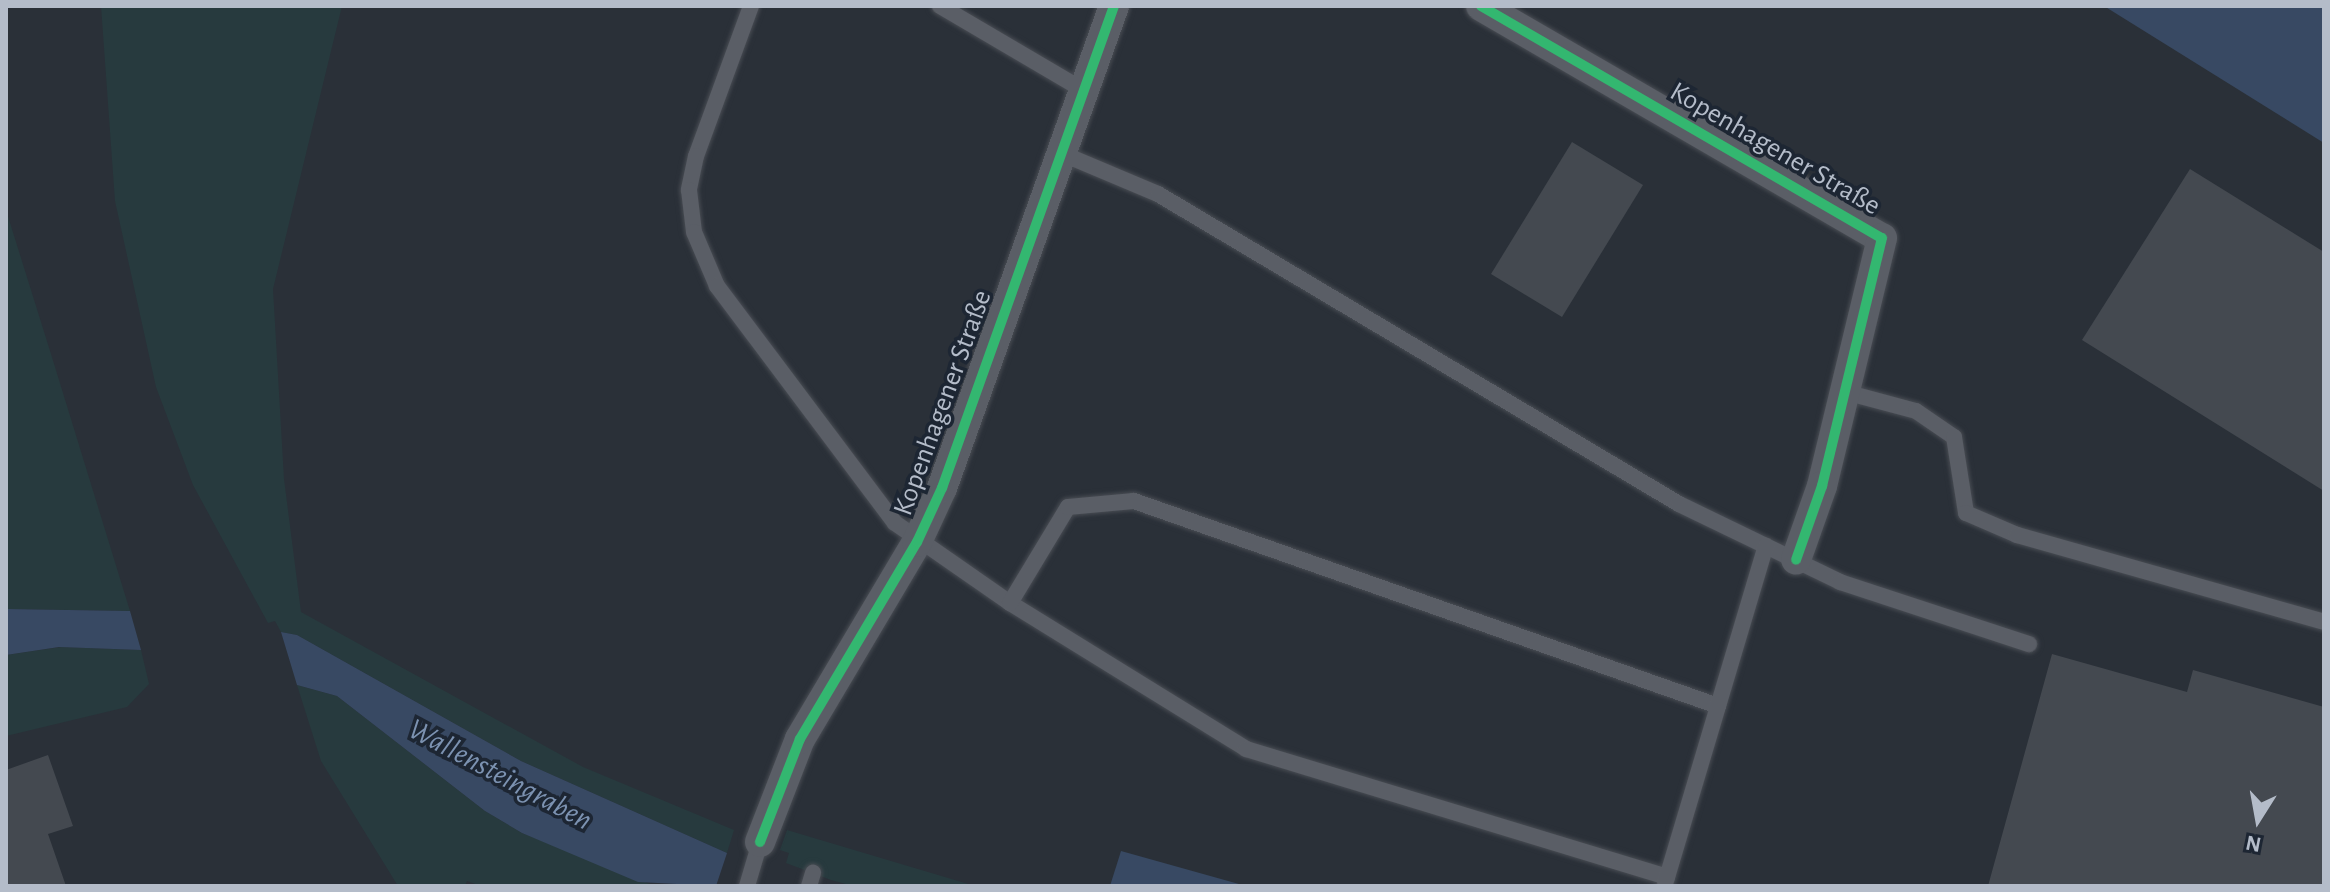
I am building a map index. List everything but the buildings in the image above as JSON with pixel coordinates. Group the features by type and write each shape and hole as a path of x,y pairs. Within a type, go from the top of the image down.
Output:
{"street":[{"name":"Kopenhagener Straße","path":"760,842 800,739 917,542 942,488 994,333 1063,154 1114,6"},
{"name":"Kopenhagener Straße","path":"1481,6 1882,238 1845,392 1796,560"}],"lane":[{"path":"751,6 696,156 689,190 694,232 717,286 795,395 895,523 917,542 1010,603 1246,749 1666,881 1766,546"},
{"path":"940,6 1085,91"},
{"path":"1063,154 1158,194 1679,504 1840,582 2029,644"},
{"path":"1845,392 1916,411 1954,437 1966,513 2017,535 2324,622"},
{"path":"1010,603 1068,507 1134,501 1718,706"},
{"path":"747,886 760,842"}],"green space":[{"path":"101,6 342,6 273,289 284,479 301,612 583,767 734,830 727,853 521,761 297,635 281,632 275,621 268,623 193,485 156,387 115,201"},
{"path":"6,210 51,354 130,611 6,609"},
{"path":"61,647 141,650 149,684 127,707 6,736 6,655"},
{"path":"297,685 337,696 485,811 522,833 655,886 481,886 467,881 465,886 398,886 321,761"},
{"path":"787,830 975,886 853,886 831,880 786,863 789,853 780,850"}],"water":[{"path":"2104,6 2324,6 2324,143"},
{"path":"6,609 130,611 141,650 59,647 6,655"},
{"name":"Wallensteingraben","path":"281,632 297,635 521,761 727,853 716,886 638,882 522,833 485,811 337,696 297,685"},
{"path":"1121,851 1246,886 1110,886"}],"cycle path":[{"path":"760,842 800,739 917,542 942,488 1114,6"},
{"path":"1481,6 1882,238 1822,486 1796,560"}]}
